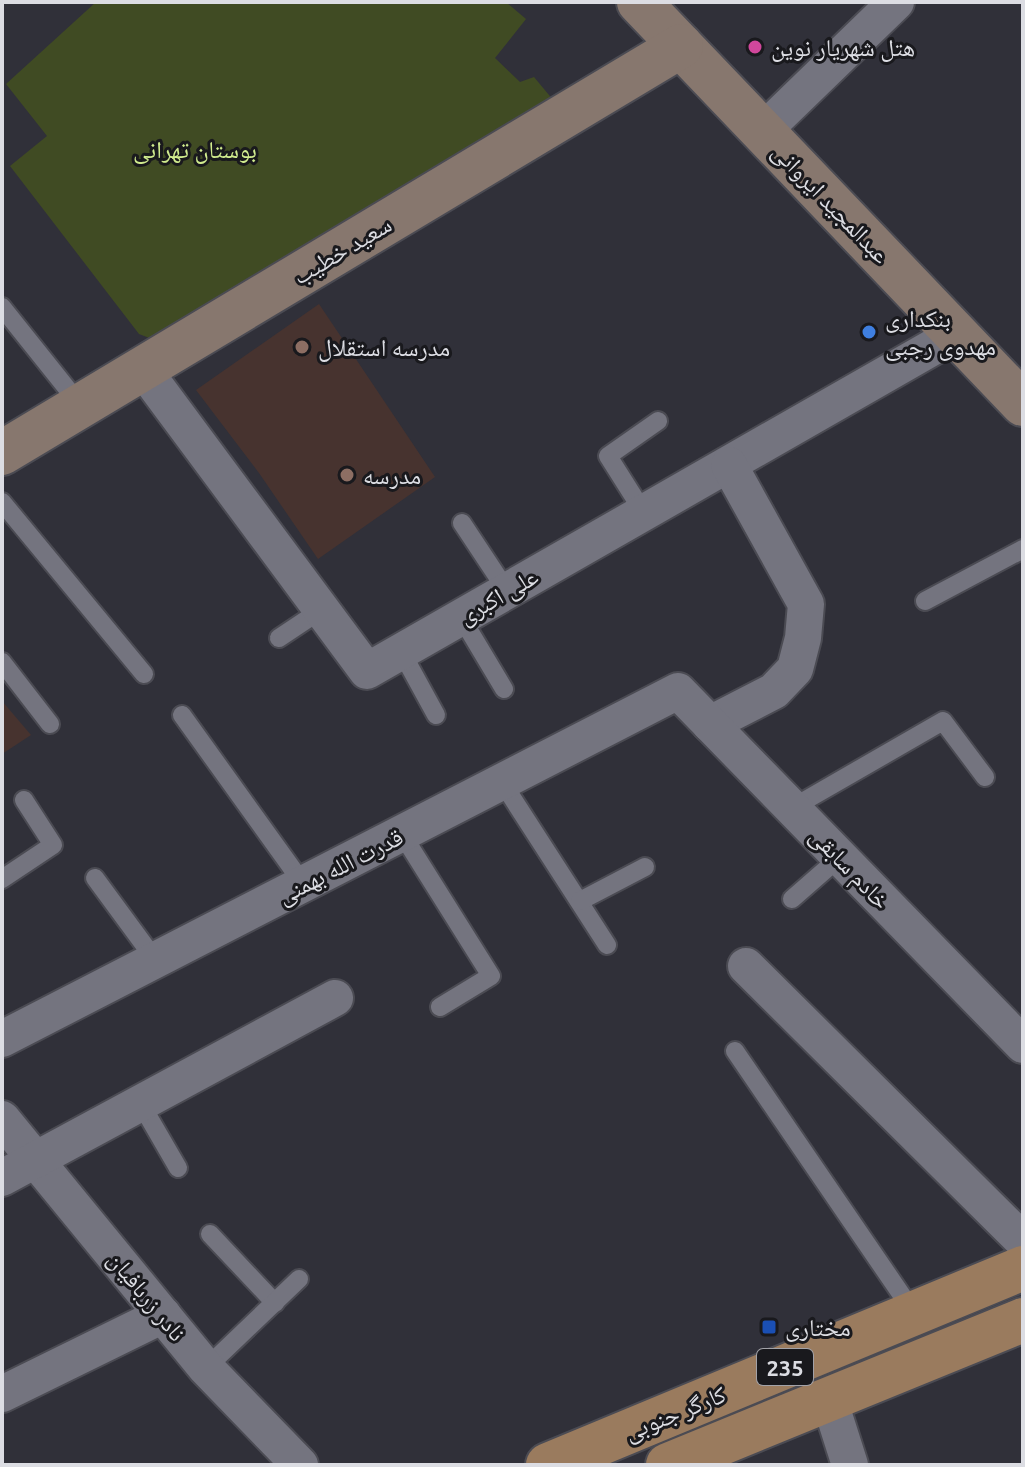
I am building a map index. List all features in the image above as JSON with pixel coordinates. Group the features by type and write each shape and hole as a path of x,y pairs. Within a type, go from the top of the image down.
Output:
{"main road":[{"name":"کارگر جنوبی","path":"548,1465 1023,1268"},
{"name":"کارگر جنوبی","path":"680,1463 1023,1320"}],"street":[{"name":"عبدالمجید ایروانی","path":"639,2 1023,404"},
{"path":"763,131 896,2"},
{"name":"سعید خطیب","path":"2,453 681,46"},
{"name":"علی اکبری","path":"143,369 367,671 956,334"},
{"path":"710,724 774,691 795,669 803,638 806,604 729,465"},
{"name":"خادم سابقی","path":"678,691 1023,1045"},
{"name":"قدرت الله بهمنی","path":"2,1039 678,691"},
{"path":"746,966 1023,1241"},
{"path":"2,1178 335,998"},
{"name":"نادر زربافیان","path":"2,1119 206,1368 300,1465"},
{"path":"2,1394 163,1315"},
{"path":"829,1399 850,1465"}],"lane":[{"path":"2,307 81,406"},
{"path":"644,513 608,456 658,421"},
{"path":"2,502 144,674"},
{"path":"462,523 507,591"},
{"path":"925,601 1023,549"},
{"path":"279,638 321,610"},
{"path":"461,617 504,689"},
{"path":"401,651 436,715"},
{"path":"2,662 50,724"},
{"path":"182,715 304,885"},
{"path":"792,808 943,721 985,777"},
{"path":"502,782 607,945"},
{"path":"2,879 53,845 24,800"},
{"path":"402,834 491,976 440,1007"},
{"path":"792,899 840,857"},
{"path":"580,901 645,867"},
{"path":"95,878 156,961"},
{"path":"735,1051 914,1314"},
{"path":"141,1104 178,1168"},
{"path":"210,1234 275,1303"},
{"path":"206,1368 299,1279"}],"shaded area":[{"path":"319,304 435,477 318,559 259,473 196,390"},
{"path":"2,701 31,735 2,754"}],"green space":[{"name":"بوستان تهرانی","path":"96,2 506,2 526,19 495,58 520,82 534,77 559,107 157,341 139,334 10,166 47,136 6,84"}],"place":[{"name":"هتل شهریار نوین","path":"755,47"},
{"name":"بنکداری مهدوی رجبی","path":"869,332"},
{"name":"مدرسه استقلال","path":"302,347"},
{"name":"مدرسه","path":"347,475"},
{"name":"مختاری","path":"769,1327"}]}
